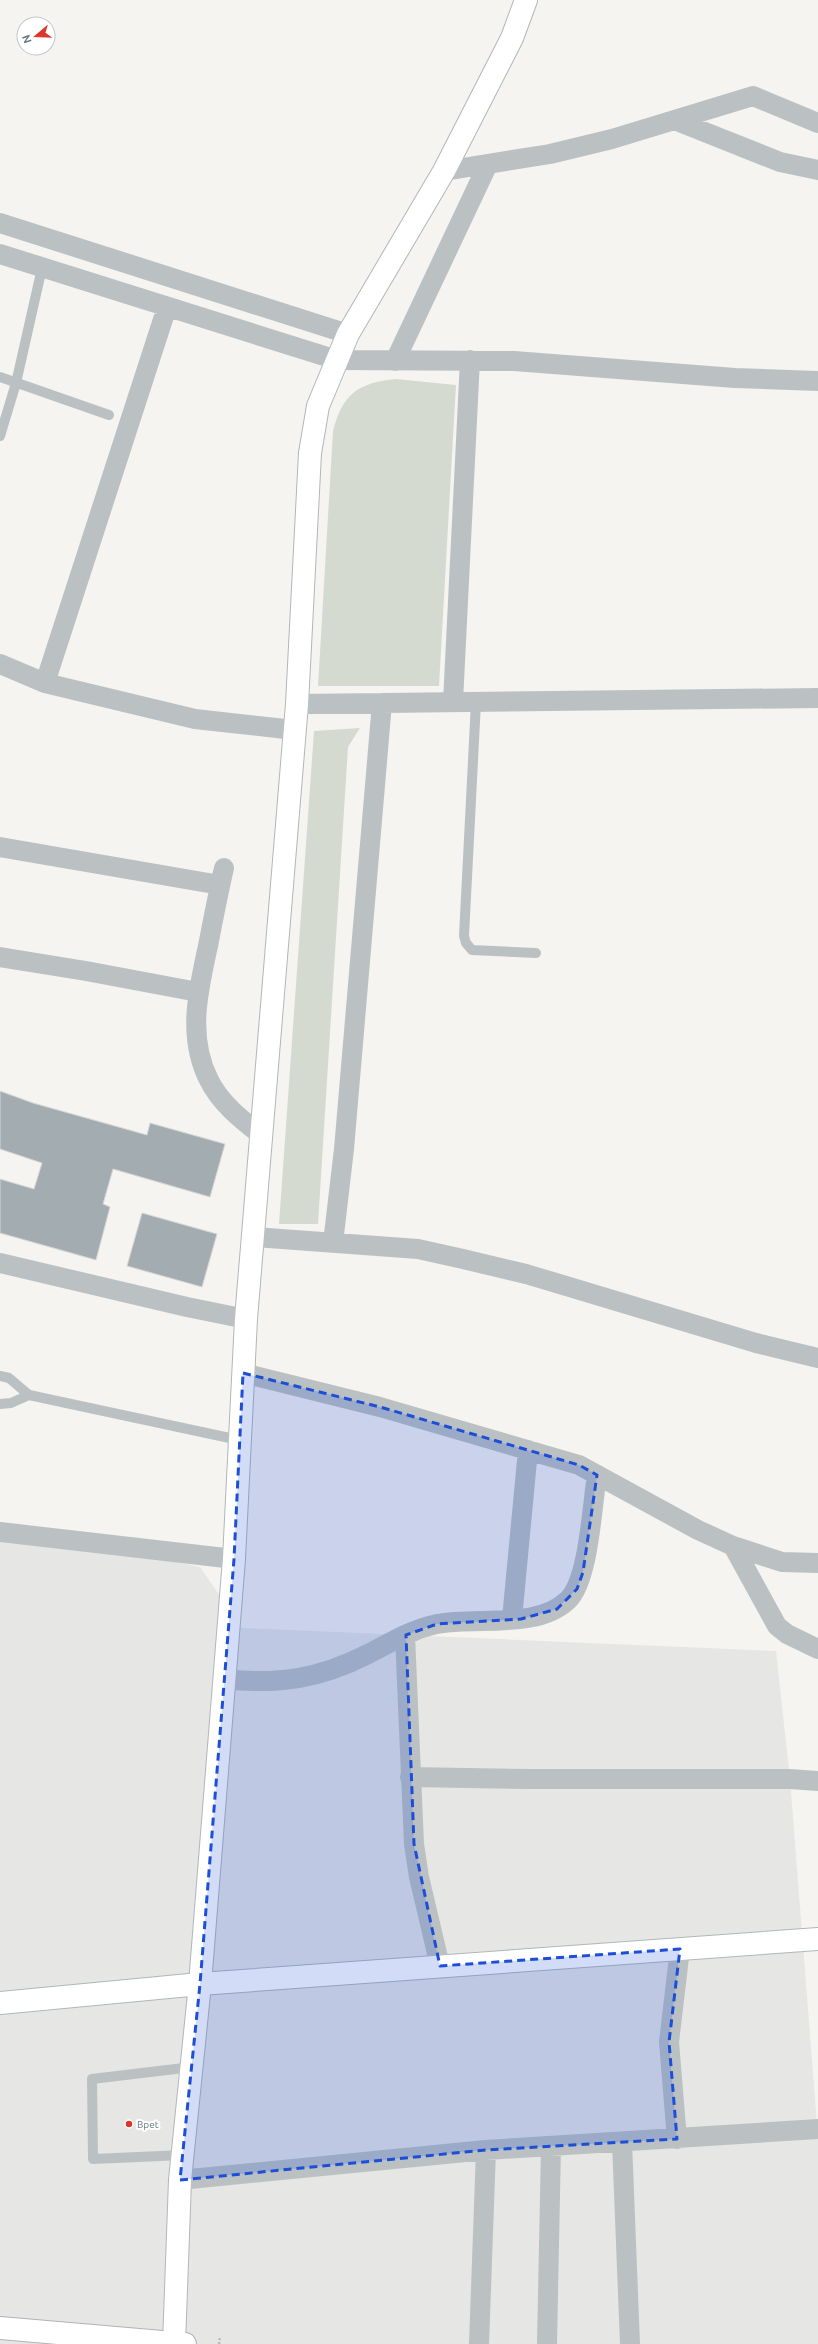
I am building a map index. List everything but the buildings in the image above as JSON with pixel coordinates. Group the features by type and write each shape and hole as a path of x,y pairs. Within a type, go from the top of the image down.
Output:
{"main road":[{"path":"0,2328 178,2344 180,2180 200,1984 234,1559 246,1318 254,1237 296,704 310,453 318,406 348,334 444,171 512,38 526,0"},
{"path":"0,2003 200,1984 818,1939"}],"street":[{"path":"444,171 557,152 677,121 753,96 818,123"},
{"path":"677,121 780,162 818,170"},
{"path":"395,361 488,164"},
{"path":"0,223 348,334"},
{"path":"0,254 337,360 514,361 735,378 818,381"},
{"path":"45,683 167,307"},
{"path":"453,702 470,360"},
{"path":"0,664 45,683 195,719 294,730"},
{"path":"296,704 818,698"},
{"path":"332,1243 344,1149 382,704"},
{"path":"0,847 222,877 198,992 195,1016 196,1041 201,1061 209,1081 243,1121 261,1135"},
{"path":"0,957 198,992"},
{"path":"254,1237 418,1250 463,1258 526,1274 756,1343 818,1358"},
{"path":"0,1263 187,1307 246,1318"},
{"path":"243,1373 380,1407 579,1465 698,1530 733,1546 782,1562 818,1563"},
{"path":"512,1619 528,1450"},
{"path":"224,1679 271,1682 314,1676 332,1671 405,1635 437,1624 530,1617 557,1609 577,1589 583,1572 597,1475"},
{"path":"0,1532 234,1559"},
{"path":"733,1546 777,1626 787,1634 818,1648"},
{"path":"405,1635 414,1844 419,1877 440,1966"},
{"path":"410,1777 527,1779 790,1779 818,1781"},
{"path":"676,2139 669,2042 680,1949"},
{"path":"180,2180 486,2150 818,2129"},
{"path":"622,2142 630,2344"},
{"path":"546,2344 551,2146"},
{"path":"479,2344 486,2150"}],"lane":[{"path":"0,436 16,383 42,268"},
{"path":"0,377 109,416"},
{"path":"476,702 464,936 472,950 536,953"},
{"path":"0,1376 9,1378 29,1395 239,1440"},
{"path":"0,1404 11,1403 29,1395"},
{"path":"183,2155 93,2159 92,2079 192,2067"}],"path":[{"path":"219,2344 220,2336"}],"highlighted area":[{"path":"243,1373 380,1407 579,1465 597,1475 583,1572 577,1589 557,1609 521,1619 437,1624 406,1635 414,1844 440,1966 680,1949 669,2042 677,2139 486,2150 180,2180 200,1984 234,1559"}],"shaded area":[{"path":"396,379 456,385 439,686 318,686 333,431 342,408 347,399 354,393 362,387 371,384"},
{"path":"360,728 348,747 318,1224 279,1224 314,731"},
{"path":"0,1525 200,1567 242,1628 776,1651 790,1779 818,2137 818,2344 0,2344"}],"place":[{"name":"Bpet","path":"129,2124"}]}
